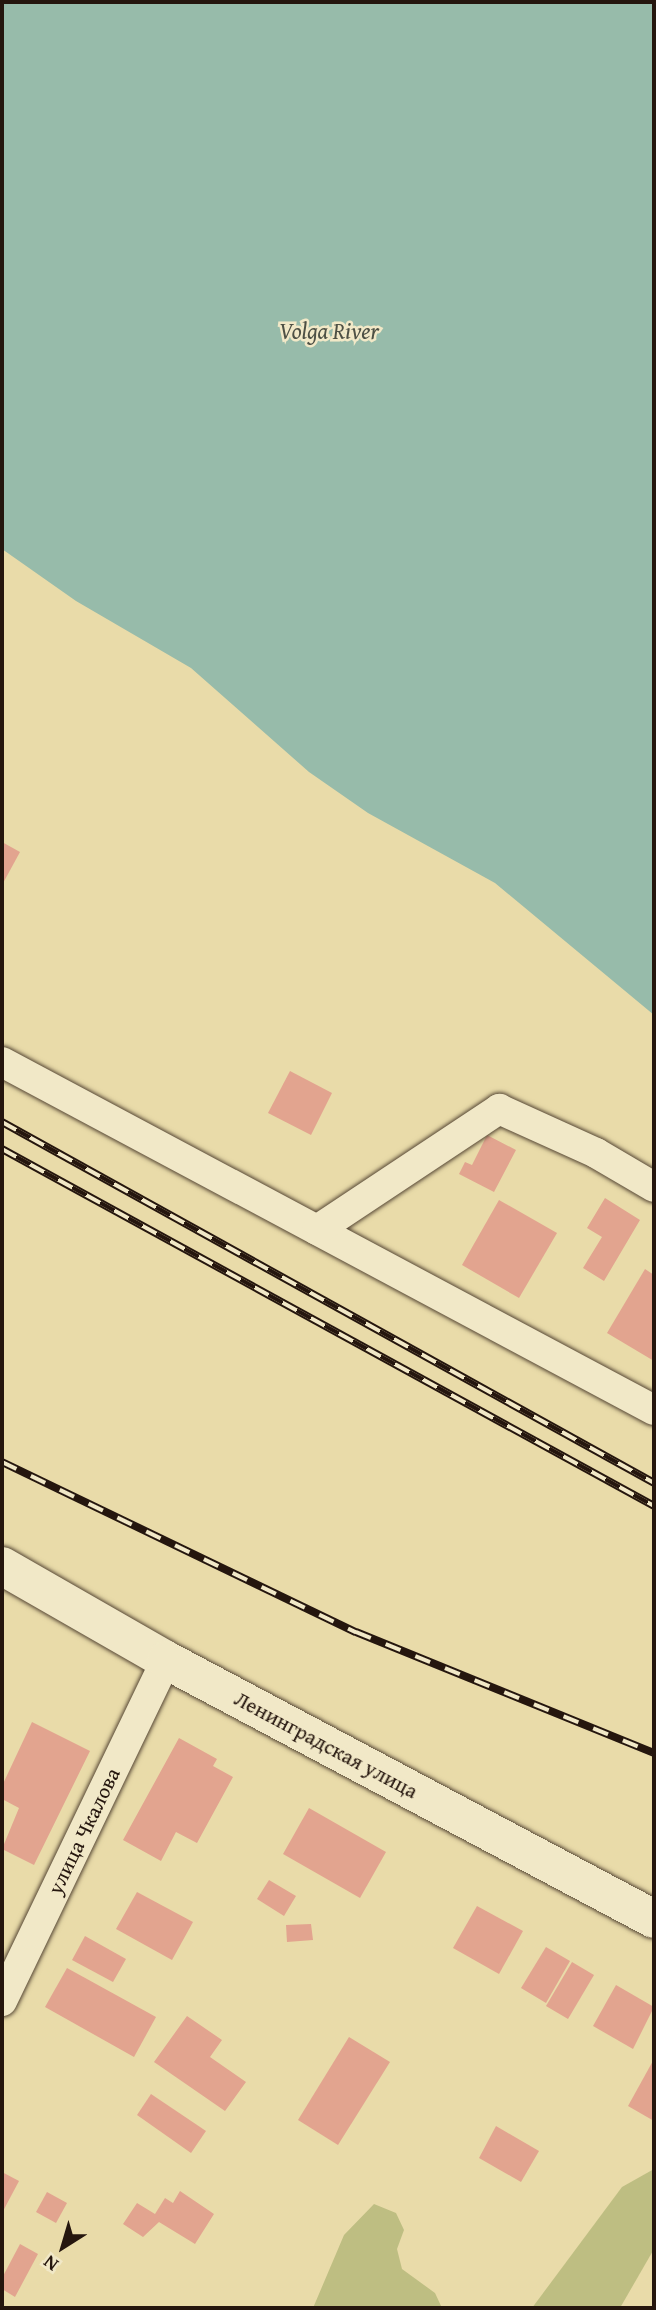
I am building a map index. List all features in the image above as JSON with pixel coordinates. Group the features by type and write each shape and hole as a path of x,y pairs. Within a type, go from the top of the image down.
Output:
{"main road":[{"name":"Ленинградская улица","path":"2,1566 166,1660 654,1919"}],"street":[{"path":"2,1062 654,1410"},
{"path":"317,1230 499,1109 596,1153 654,1187"},
{"name":"улица Чкалова","path":"2,2001 166,1660"}],"green space":[{"path":"654,2169 654,2249 620,2308 532,2308 622,2187"},
{"path":"374,2204 396,2213 404,2230 397,2249 402,2269 435,2293 442,2308 313,2308 344,2235"}],"water":[{"name":"Volga River","path":"2,2 654,2 654,1015 495,883 368,813 309,772 191,668 76,601 2,549"}],"building":[{"path":"2,842 20,852 2,885"},
{"path":"290,1071 332,1093 311,1135 268,1113"},
{"path":"487,1135 516,1150 494,1192 459,1174 465,1162 472,1165"},
{"path":"605,1198 640,1220 604,1281 583,1268 602,1237 587,1228"},
{"path":"499,1200 557,1233 519,1298 462,1265"},
{"path":"645,1269 654,1275 654,1361 607,1333"},
{"path":"32,1722 90,1751 34,1865 2,1849 19,1808 2,1799 2,1786"},
{"path":"179,1738 217,1759 213,1766 233,1777 197,1843 176,1832 161,1861 123,1840"},
{"path":"309,1808 386,1852 360,1898 283,1854"},
{"path":"269,1880 296,1896 284,1916 257,1899"},
{"path":"137,1892 193,1922 172,1960 116,1929"},
{"path":"477,1906 523,1931 499,1974 453,1948"},
{"path":"311,1924 313,1940 287,1942 286,1925"},
{"path":"85,1936 126,1959 113,1982 72,1960"},
{"path":"546,1947 570,1961 546,2003 521,1988"},
{"path":"572,1962 594,1975 568,2019 546,2006"},
{"path":"67,1968 156,2017 134,2057 45,2007"},
{"path":"616,1985 654,2007 633,2049 593,2026"},
{"path":"187,2016 222,2040 210,2057 246,2082 225,2111 154,2062"},
{"path":"349,2037 390,2062 338,2145 298,2120"},
{"path":"654,2059 654,2121 628,2106"},
{"path":"151,2094 206,2131 191,2153 137,2115"},
{"path":"496,2126 539,2151 521,2182 479,2158"},
{"path":"2,2172 19,2181 2,2213"},
{"path":"180,2191 214,2214 195,2244 159,2222 143,2237 123,2224 137,2203 155,2214 165,2198 173,2203"},
{"path":"47,2192 67,2203 56,2223 36,2212"},
{"path":"20,2244 38,2254 15,2297 2,2289 2,2278"}],"railway":[{"path":"2,1122 654,1483"},
{"path":"2,1149 654,1506"},
{"path":"2,1462 356,1632 654,1753"}]}
